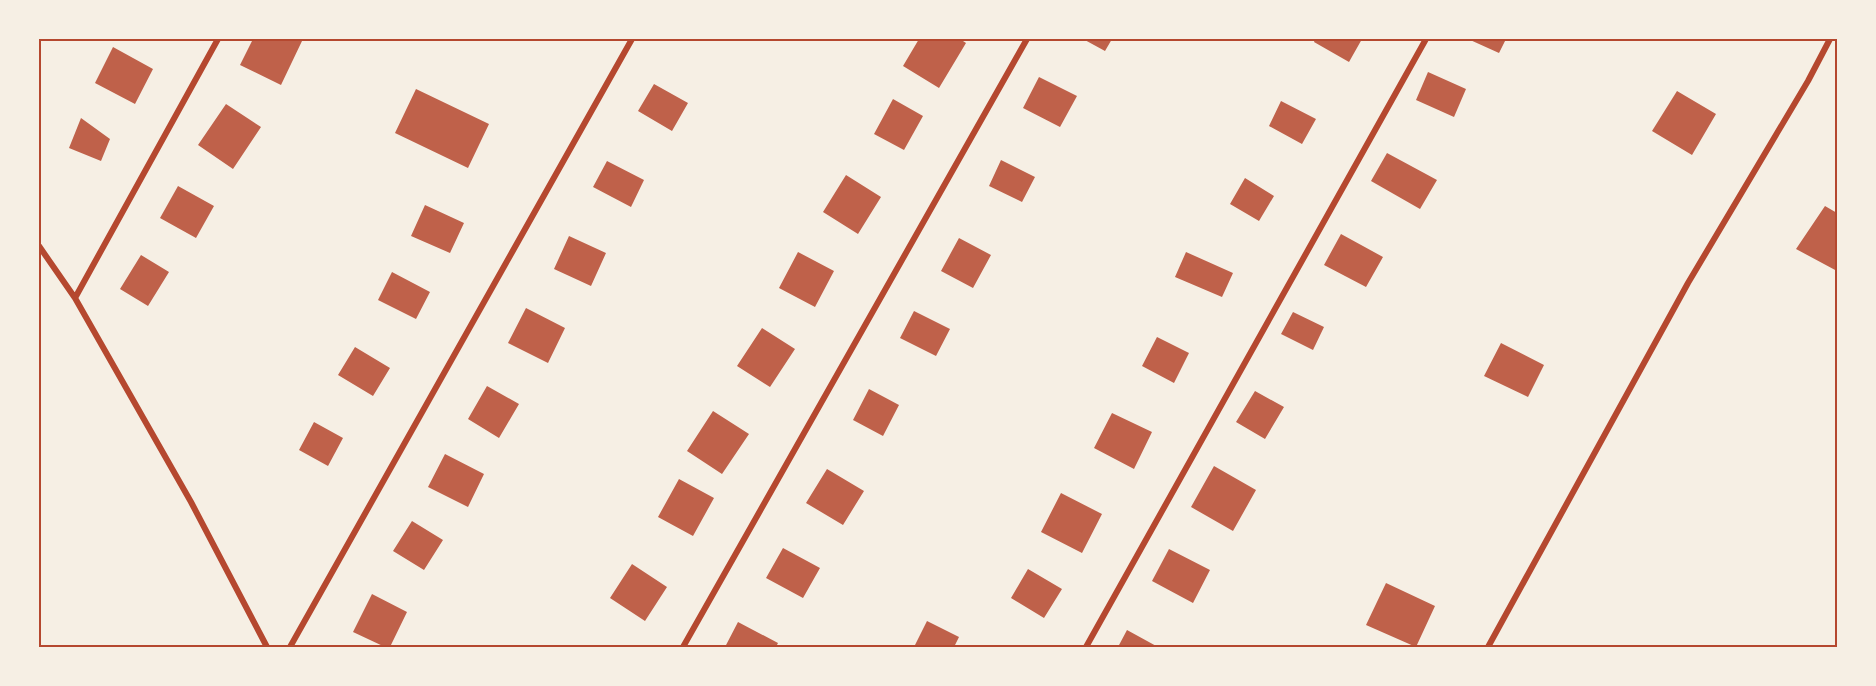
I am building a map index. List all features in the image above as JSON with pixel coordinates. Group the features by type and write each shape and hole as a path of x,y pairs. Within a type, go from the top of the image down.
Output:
{"street":[{"path":"75,298 218,39"},
{"path":"290,647 632,39"},
{"path":"683,647 1027,39"},
{"path":"1086,647 1426,39"},
{"path":"1488,647 1683,294 1808,81 1830,39"},
{"path":"39,246 75,298 191,502 267,647"}],"building":[{"path":"253,39 302,41 281,85 240,65"},
{"path":"919,39 960,39 966,43 939,88 903,66"},
{"path":"1083,39 1112,39 1105,51"},
{"path":"1315,39 1362,39 1349,62 1314,42"},
{"path":"1468,39 1506,39 1499,53"},
{"path":"113,47 153,69 135,104 95,83"},
{"path":"1428,72 1466,89 1454,117 1416,100"},
{"path":"1039,77 1077,96 1060,127 1023,108"},
{"path":"654,84 688,103 672,131 638,111"},
{"path":"416,89 489,124 468,168 395,133"},
{"path":"1677,91 1716,114 1692,155 1652,131"},
{"path":"893,99 923,116 904,150 874,134"},
{"path":"1281,101 1316,119 1302,144 1269,126"},
{"path":"226,104 261,127 233,169 198,145"},
{"path":"81,118 110,139 101,161 69,148"},
{"path":"1387,153 1437,180 1420,209 1371,181"},
{"path":"1001,160 1035,177 1022,202 989,186"},
{"path":"607,161 644,180 631,207 593,187"},
{"path":"846,175 881,197 858,234 823,212"},
{"path":"1245,178 1274,196 1259,221 1230,204"},
{"path":"178,186 214,206 196,238 160,218"},
{"path":"425,205 464,223 450,253 411,236"},
{"path":"1825,206 1837,213 1837,271 1796,249"},
{"path":"1341,234 1383,257 1366,287 1324,265"},
{"path":"569,236 606,253 591,286 554,269"},
{"path":"959,238 991,255 973,288 941,271"},
{"path":"798,252 834,271 815,307 779,288"},
{"path":"1186,252 1233,273 1222,297 1175,277"},
{"path":"141,255 169,272 148,306 120,289"},
{"path":"392,272 430,292 416,319 378,300"},
{"path":"526,308 565,328 548,363 508,343"},
{"path":"914,311 950,329 936,356 900,338"},
{"path":"1293,312 1324,327 1313,350 1281,334"},
{"path":"762,328 795,349 770,387 737,366"},
{"path":"1157,337 1189,353 1174,383 1142,366"},
{"path":"1501,343 1544,365 1528,397 1484,376"},
{"path":"355,347 390,368 373,396 338,375"},
{"path":"487,386 519,404 499,438 468,419"},
{"path":"869,389 899,405 883,436 853,420"},
{"path":"1255,391 1284,407 1265,439 1236,422"},
{"path":"713,411 749,434 722,474 687,451"},
{"path":"1112,413 1152,432 1134,469 1094,448"},
{"path":"314,422 343,438 328,466 299,450"},
{"path":"445,454 484,474 468,507 428,487"},
{"path":"1214,466 1256,490 1233,531 1191,507"},
{"path":"827,469 864,491 843,525 806,503"},
{"path":"679,479 714,498 693,536 658,517"},
{"path":"1061,493 1102,514 1082,553 1041,532"},
{"path":"412,521 443,540 424,570 393,551"},
{"path":"783,548 820,568 803,598 766,578"},
{"path":"1169,549 1210,570 1193,603 1152,581"},
{"path":"632,564 667,587 645,621 610,598"},
{"path":"1028,569 1062,589 1044,618 1011,598"},
{"path":"1386,583 1435,606 1416,647 1366,625"},
{"path":"372,594 407,612 390,647 385,647 353,632"},
{"path":"927,621 959,637 954,647 914,647"},
{"path":"738,622 778,643 776,647 725,647"},
{"path":"1127,630 1158,647 1118,647"}]}
